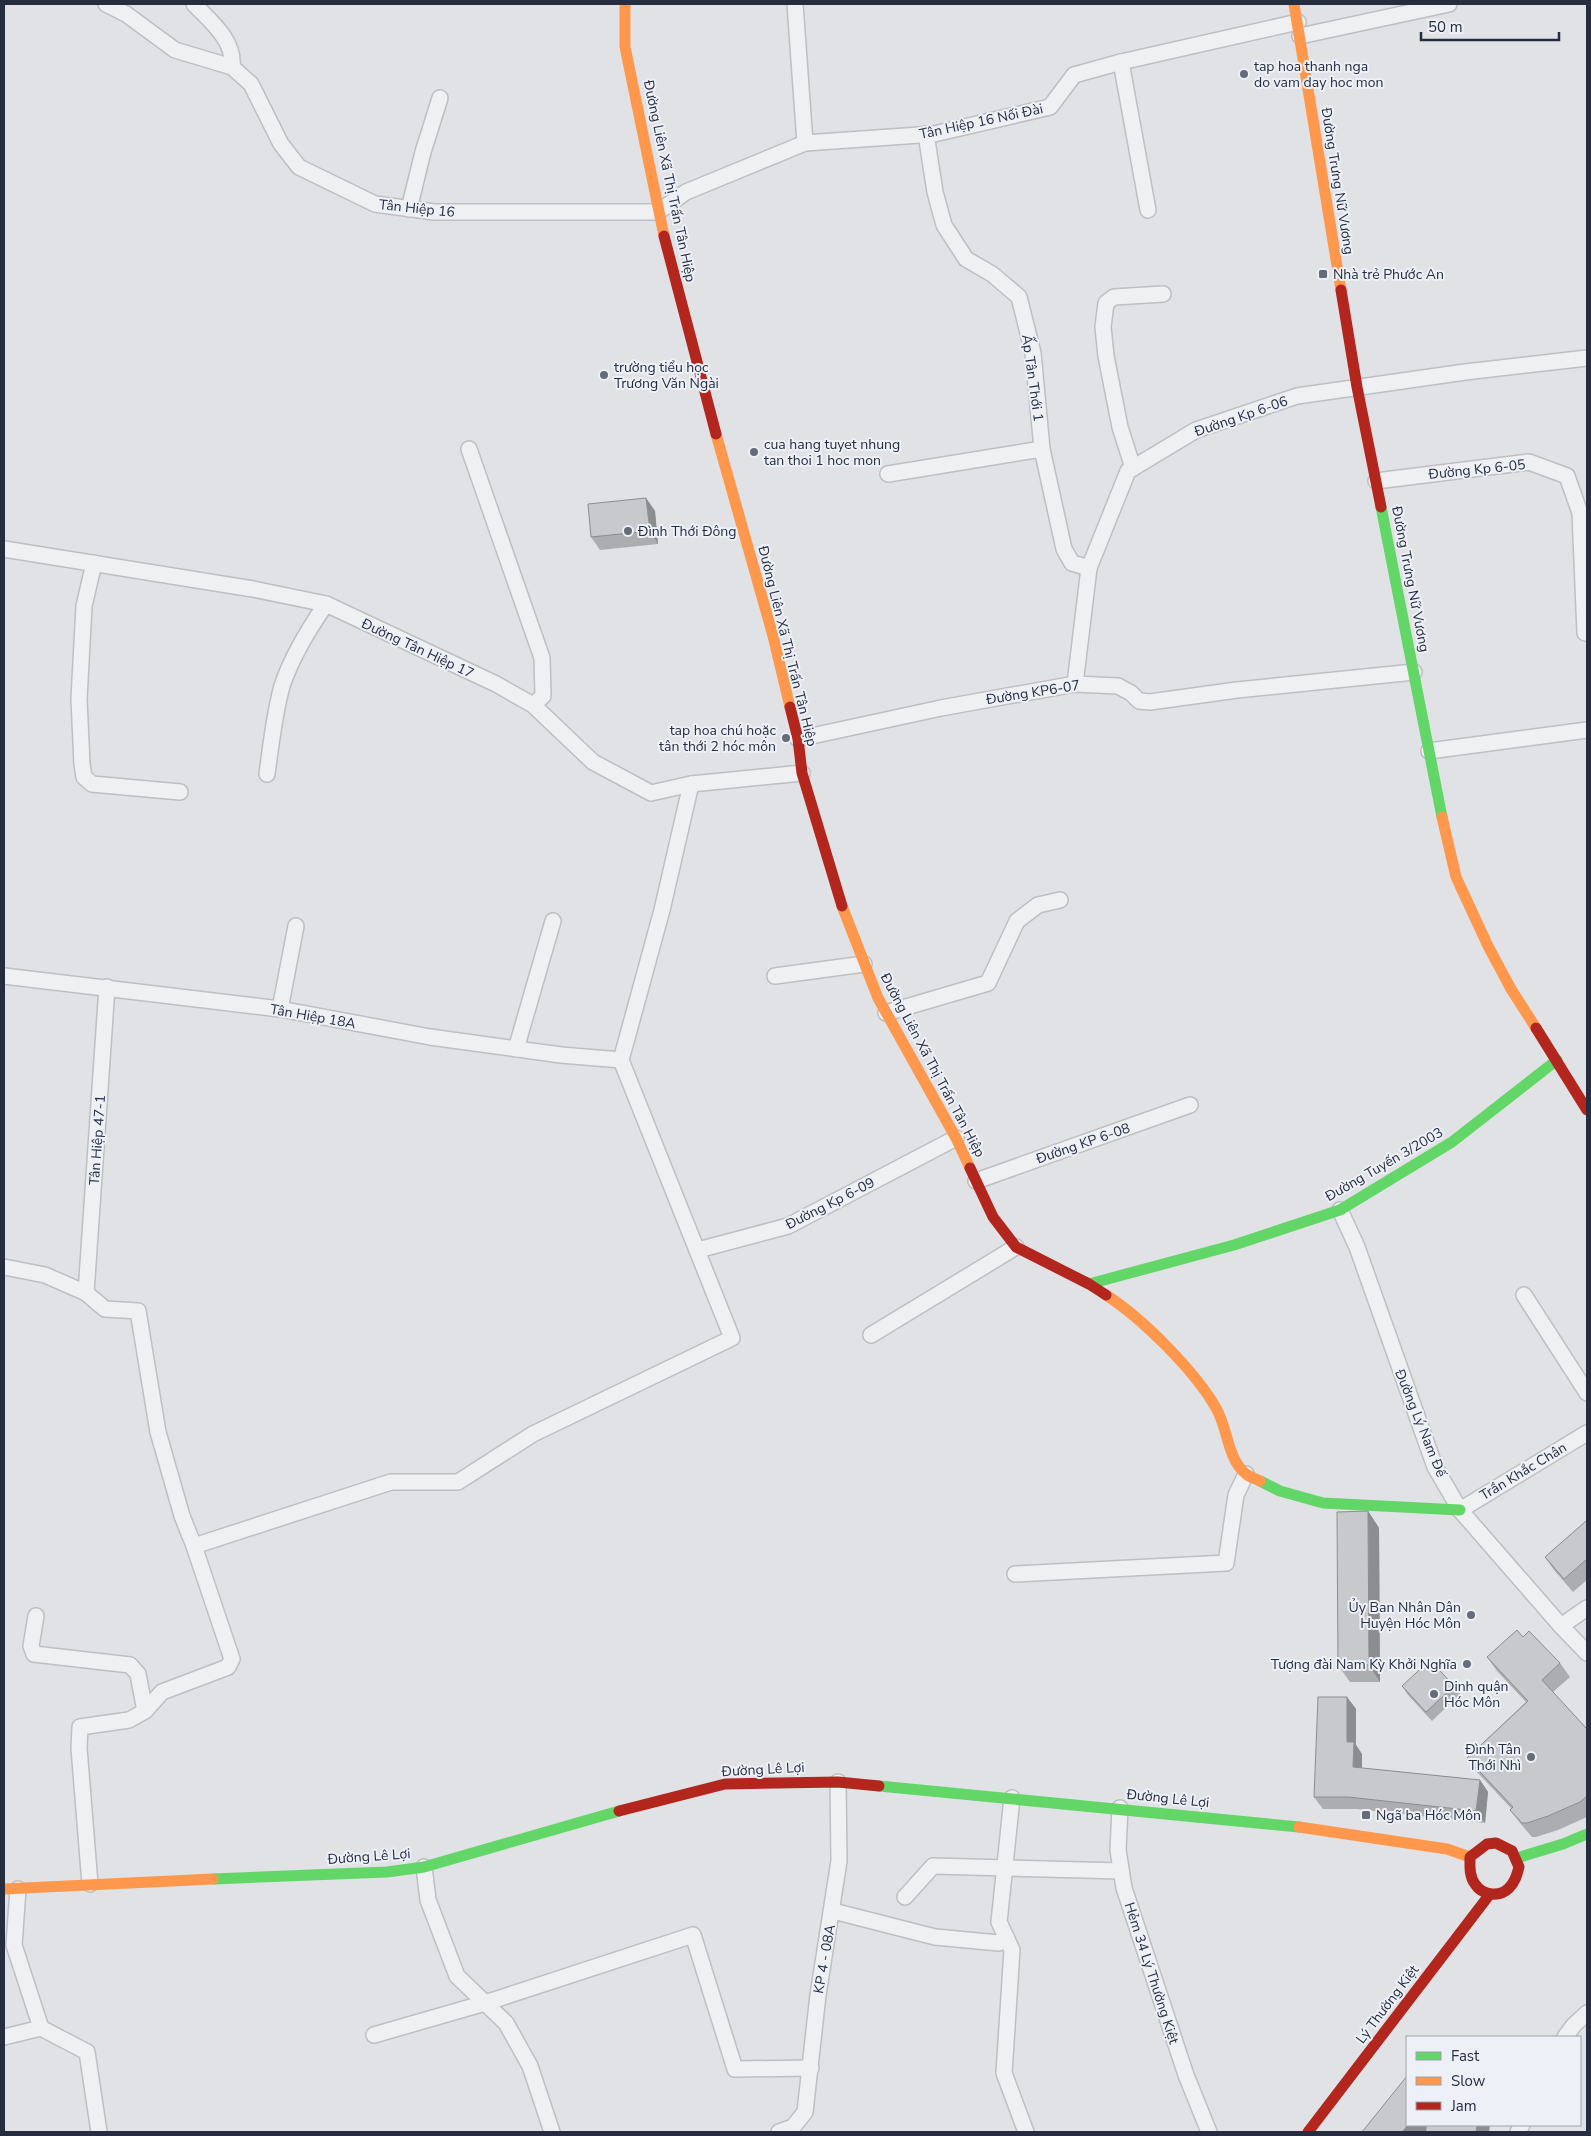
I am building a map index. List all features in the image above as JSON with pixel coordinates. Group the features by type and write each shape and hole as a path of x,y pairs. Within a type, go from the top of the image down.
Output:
{"main road":[{"name":"Đường Liên Xã Thị Trấn Tân Hiệp","path":"625,4 625,46 658,212 704,392 773,636 798,739 802,773 833,880 864,964 886,1013 956,1138 993,1217 1016,1246 1089,1284 1125,1307 1195,1377 1217,1409 1236,1461 1246,1474"},
{"name":"Đường Trưng Nữ Vương","path":"1294,4 1357,387 1429,751 1456,877 1488,946 1511,989 1587,1110"},
{"name":"Đường Tuyến 3/2003","path":"1089,1284 1234,1245 1340,1210 1452,1142 1557,1060"},
{"path":"1246,1474 1280,1491 1323,1503 1460,1510"},
{"name":"Đường Lê Lợi","path":"11,1889 387,1872 424,1866 661,1799 725,1784 838,1782 1120,1808 1292,1826 1447,1848 1470,1856"},
{"path":"1517,1858 1563,1844 1587,1834"},
{"path":"1487,1844 1505,1846 1517,1858 1519,1867 1514,1884 1508,1890 1490,1894 1473,1884 1469,1874 1470,1856 1487,1844"},
{"name":"Lý Thường Kiệt","path":"1308,2132 1490,1894"}],"street":[{"name":"Tân Hiệp 16","path":"106,4 126,14 175,50 232,66 251,84 281,144 299,166 375,204 434,212 658,212"},
{"path":"194,4 220,31 232,54 232,66"},
{"path":"795,4 805,143"},
{"name":"Tân Hiệp 16 Nối Đài","path":"658,212 686,192 805,143 926,134 1050,107 1074,75 1121,62 1299,29 1449,4"},
{"path":"1121,62 1148,210"},
{"path":"409,209 440,98"},
{"name":"Ấp Tân Thới 1","path":"926,134 935,192 944,225 966,259 992,274 1019,298 1033,353 1042,449 1064,549 1072,563 1089,568"},
{"path":"1075,684 1089,568 1128,471 1132,468 1120,427 1106,356 1103,327 1106,303 1114,297 1163,294"},
{"name":"Đường Kp 6-06","path":"1132,468 1196,430 1297,396 1585,358"},
{"path":"469,449 542,658 543,696 533,705"},
{"path":"888,474 1042,449"},
{"name":"Đường Kp 6-05","path":"1376,481 1529,462 1567,476 1580,513 1585,633"},
{"name":"Đường Tân Hiệp 17","path":"4,549 253,588 326,604 496,684 533,705 592,762 651,793 691,784 802,773"},
{"path":"94,563 84,606 80,690 80,743 84,777 92,784 180,792"},
{"path":"267,774 272,733 282,686 326,604"},
{"name":"Đường KP6-07","path":"798,739 940,708 1075,684 1118,686 1130,692 1139,701 1150,702 1237,690 1414,672"},
{"path":"1429,751 1587,730"},
{"path":"194,1546 390,1482 458,1482 533,1434 732,1338 621,1060 662,910 691,784"},
{"path":"886,1013 988,983 1017,920 1038,906 1060,900"},
{"path":"516,1049 553,921"},
{"path":"280,1009 296,926"},
{"path":"775,976 864,964"},
{"name":"Tân Hiệp 18A","path":"4,976 280,1009 430,1037 516,1049 621,1060"},
{"name":"Tân Hiệp 47-1","path":"86,1293 107,987"},
{"name":"Đường KP 6-08","path":"976,1181 1190,1105"},
{"name":"Đường Kp 6-09","path":"698,1250 788,1226 956,1138"},
{"name":"Đường Lý Nam Đế","path":"1340,1210 1357,1247 1436,1467 1460,1510 1561,1626 1587,1653"},
{"path":"871,1335 1016,1246"},
{"path":"4,1267 45,1275 86,1293 105,1309 138,1311 158,1432 182,1516 232,1659 228,1667 162,1692 145,1710 129,1720 80,1727 90,1884"},
{"path":"1524,1295 1587,1393"},
{"name":"Trần Khắc Chân","path":"1460,1510 1587,1433"},
{"path":"1015,1574 1226,1563 1236,1495 1246,1474"},
{"path":"1561,1626 1587,1608"},
{"path":"36,1616 31,1646 34,1654 119,1663 130,1666 138,1674 145,1710"},
{"name":"KP 4 - 08A","path":"784,2131 793,2127 805,2112 818,1995 840,1861 838,1782"},
{"path":"1012,1798 999,1922 1012,1950 1004,2073 1026,2132"},
{"name":"Hẻm 34 Lý Thường Kiệt","path":"1120,1808 1118,1850 1124,1888 1186,2074 1209,2132"},
{"path":"424,1866 428,1900 457,1976 506,2024 530,2066 552,2132"},
{"path":"905,1897 933,1866 1121,1871"},
{"path":"11,1889 14,1944 41,2028"},
{"path":"833,1912 935,1937 999,1943 1006,1937"},
{"path":"374,2035 485,2003 693,1935 735,2069 811,2068"},
{"path":"1567,2036 1574,2025 1587,2013"},
{"path":"4,2037 41,2028 87,2052 99,2132"}],"building":[{"path":"646,498 650,531 591,537 588,504"},
{"path":"1368,1511 1369,1665 1338,1665 1337,1512"},
{"path":"1586,1521 1587,1559 1564,1579 1545,1557"},
{"path":"1517,1630 1523,1637 1529,1631 1560,1663 1542,1680 1587,1729 1587,1796 1580,1802 1527,1823 1522,1823 1510,1810 1513,1807 1467,1758 1528,1701 1487,1657"},
{"name":"Dinh quận Hóc Môn","path":"1430,1660 1454,1686 1426,1712 1402,1686"},
{"path":"1318,1697 1347,1697 1347,1742 1354,1742 1353,1767 1480,1780 1476,1811 1348,1797 1314,1797"},
{"path":"1406,2077 1407,2126 1402,2132 1362,2132"},
{"path":"1426,2126 1477,2126 1476,2132 1426,2132"}],"traffic: fast":[{"path":"1381,507 1442,817"},
{"path":"1089,1284 1234,1245 1340,1210 1452,1142 1557,1060"},
{"path":"1260,1481 1280,1491 1323,1503 1460,1510"},
{"path":"879,1786 1299,1827"},
{"path":"213,1879 387,1872 424,1867 619,1811"},
{"path":"1517,1858 1563,1844 1587,1834"}],"traffic: slow":[{"path":"625,4 625,47 664,236"},
{"path":"1294,4 1341,290"},
{"path":"716,434 773,636 790,707"},
{"path":"1442,817 1456,877 1488,946 1511,989 1536,1028"},
{"path":"842,906 878,998 956,1138 970,1168"},
{"path":"1106,1295 1151,1331 1195,1378 1216,1408 1231,1452 1240,1468 1246,1474 1260,1481"},
{"path":"1299,1827 1447,1849 1470,1857"},
{"path":"4,1889 213,1879"}],"traffic: jam":[{"path":"664,236 716,434"},
{"path":"1341,290 1357,387 1381,507"},
{"path":"790,707 798,739 802,773 842,906"},
{"path":"1536,1028 1587,1110"},
{"path":"970,1168 993,1217 1016,1247 1089,1284 1106,1295"},
{"path":"619,1811 725,1784 838,1782 879,1786"},
{"path":"1496,1843 1512,1851 1519,1867 1517,1876 1509,1888 1500,1893 1491,1894 1482,1891 1473,1881 1470,1871 1470,1857 1487,1844 1496,1843"},
{"path":"1308,2132 1490,1894"}],"place":[{"name":"tap hoa thanh nga do vam day hoc mon","path":"1244,74"},
{"name":"Nhà trẻ Phước An","path":"1323,274"},
{"name":"trường tiểu học Trương Văn Ngài","path":"604,375"},
{"name":"cua hang tuyet nhung tan thoi 1 hoc mon","path":"754,452"},
{"name":"Đình Thới Đông","path":"628,531"},
{"name":"tap hoa chú hoặc tân thới 2 hóc môn","path":"786,738"},
{"name":"Ủy Ban Nhân Dân Huyện Hóc Môn","path":"1471,1615"},
{"name":"Tượng đài Nam Kỳ Khởi Nghĩa","path":"1467,1664"},
{"name":"Dinh quận Hóc Môn","path":"1434,1694"},
{"name":"Đình Tân Thới Nhì","path":"1531,1757"},
{"name":"Ngã ba Hóc Môn","path":"1366,1815"}]}
